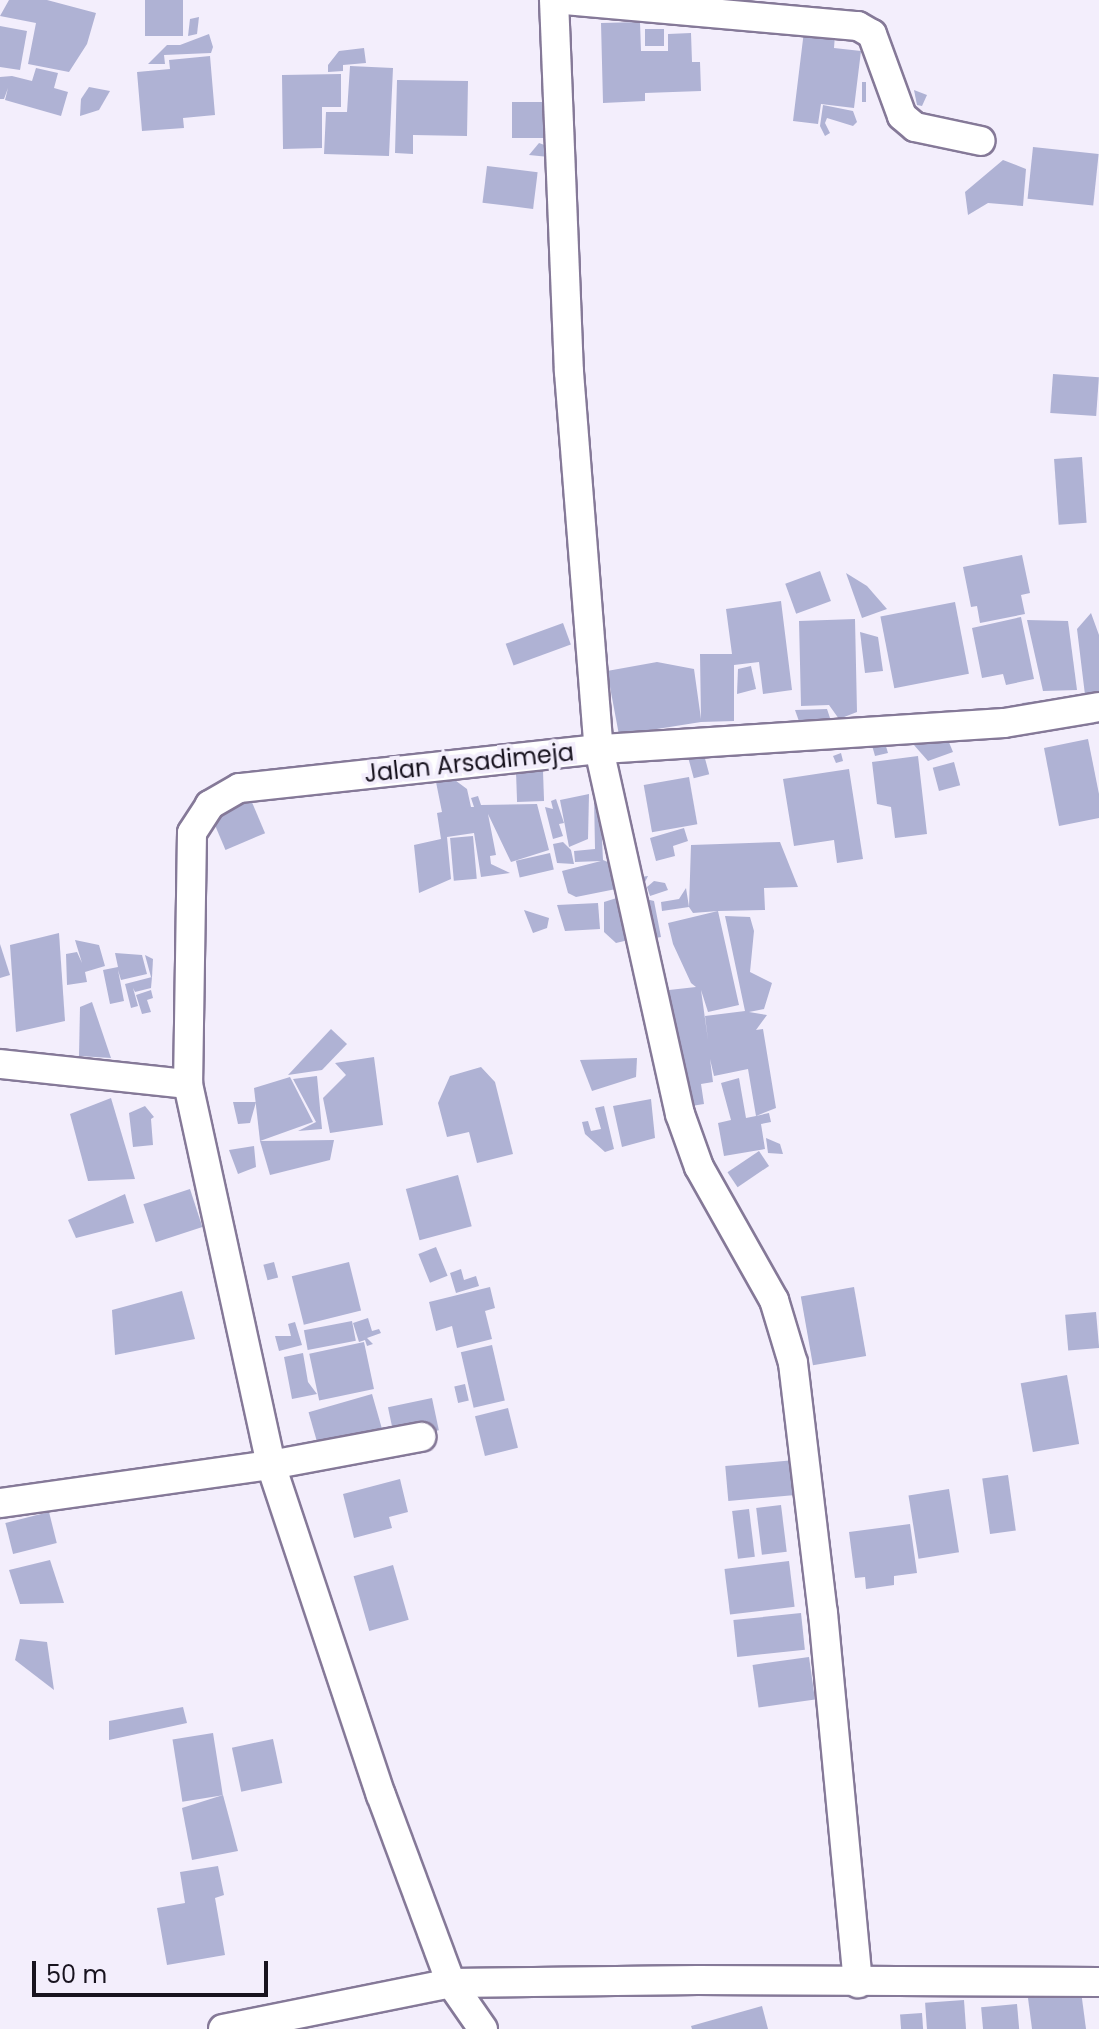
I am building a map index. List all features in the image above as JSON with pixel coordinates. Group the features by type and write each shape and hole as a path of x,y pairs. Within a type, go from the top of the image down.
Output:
{"street":[{"name":"Jalan Arsadimeja","path":"483,2029 451,1983 381,1795 271,1465 188,1084 192,833 210,805 239,788 599,749 569,372 554,0"},
{"path":"565,0 858,26 872,34 902,116 915,127 981,141"},
{"path":"858,1983 823,1613 793,1363 774,1300 699,1167 680,1114 599,749 1004,723 1099,707"},
{"path":"0,1064 188,1084"},
{"path":"0,1503 271,1465 421,1437"},
{"path":"223,2029 451,1983 698,1980 1099,1982"}],"building":[{"path":"9,0 47,0 96,13 87,44 69,72 28,64 36,23 0,16"},
{"path":"145,0 183,0 183,36 145,36"},
{"path":"199,17 197,34 188,36 190,19"},
{"path":"640,22 641,51 668,51 668,34 691,33 692,62 700,62 701,91 645,93 645,101 603,103 601,23"},
{"path":"0,26 27,31 20,70 0,67"},
{"path":"645,29 664,29 664,46 645,46"},
{"path":"804,31 835,35 834,48 861,51 854,108 821,104 818,124 793,121"},
{"path":"209,34 213,47 211,53 164,55 165,64 148,64 167,45 180,45"},
{"path":"364,48 366,63 343,65 343,71 328,72 328,65 339,51"},
{"path":"210,56 215,115 183,118 184,128 142,131 137,72 170,69 169,60"},
{"path":"350,66 393,68 389,156 324,154 326,112 347,112"},
{"path":"36,68 58,73 54,88 68,92 61,116 5,100 8,88 4,99 0,99 0,77 12,76 32,81"},
{"path":"341,74 341,107 322,107 322,148 283,149 282,75"},
{"path":"397,80 468,81 467,136 413,135 413,154 395,153"},
{"path":"862,82 866,82 866,102 862,102"},
{"path":"89,87 110,91 99,110 80,116 81,99"},
{"path":"914,90 927,95 922,106 917,105"},
{"path":"512,102 550,102 550,138 512,138"},
{"path":"823,105 853,111 857,122 853,126 827,118 825,123 830,133 825,136 820,126"},
{"path":"539,143 550,147 549,157 529,155"},
{"path":"1033,147 1099,154 1093,206 1028,199"},
{"path":"1003,160 1026,169 1023,206 988,203 968,215 965,192"},
{"path":"487,166 538,172 533,209 482,203"},
{"path":"1053,374 1099,377 1096,416 1050,413"},
{"path":"1082,457 1087,523 1059,525 1054,459"},
{"path":"1022,555 1030,593 1021,595 1025,614 980,623 977,606 971,607 963,567"},
{"path":"820,571 831,601 796,614 785,584"},
{"path":"846,573 867,586 887,609 862,618"},
{"path":"781,601 792,690 763,694 759,662 734,665 734,721 701,722 619,735 607,671 657,662 694,669 701,719 700,654 732,654 726,609"},
{"path":"955,602 969,674 894,688 880,617"},
{"path":"1091,613 1099,635 1099,701 1033,714 1022,703 1085,695 1077,629"},
{"path":"1021,617 1034,679 1006,685 1003,674 982,678 972,628"},
{"path":"855,619 857,712 839,719 829,705 801,706 799,621"},
{"path":"1027,620 1068,621 1077,690 1043,691"},
{"path":"563,623 571,645 514,665 506,644"},
{"path":"860,632 878,637 883,671 865,673"},
{"path":"751,666 756,689 737,694 738,669"},
{"path":"827,709 830,718 801,727 795,710"},
{"path":"946,735 953,752 928,761 906,736"},
{"path":"870,738 885,743 888,753 875,756"},
{"path":"1088,739 1099,794 1099,818 1059,826 1044,748"},
{"path":"703,751 709,774 694,778 688,755"},
{"path":"841,753 843,761 836,763 833,756"},
{"path":"918,756 927,834 895,838 891,807 877,804 872,762"},
{"path":"954,762 960,785 939,791 933,768"},
{"path":"849,769 863,859 837,863 834,840 794,846 783,779"},
{"path":"543,771 544,801 517,802 516,772"},
{"path":"448,775 467,789 471,807 474,807 471,798 478,796 481,805 537,804 549,850 511,862 488,814 496,855 490,856 491,864 510,873 481,877 474,833 447,837 451,879 419,893 414,845 441,839 437,813 442,812 436,782"},
{"path":"689,777 697,824 652,832 644,785"},
{"path":"589,794 588,839 569,847 560,800"},
{"path":"594,796 600,799 603,860 610,863 616,889 576,897 568,893 562,871 601,861 575,862 574,851 595,849"},
{"path":"556,799 564,823 559,824 563,836 553,839 545,807 553,809 551,801"},
{"path":"251,800 265,833 225,850 211,817"},
{"path":"684,828 688,841 673,846 675,856 656,861 650,838"},
{"path":"473,836 477,879 454,881 450,838"},
{"path":"563,842 571,850 574,864 557,863 553,844"},
{"path":"780,842 798,887 764,888 765,910 693,913 689,907 691,845"},
{"path":"550,853 554,870 520,877 516,861"},
{"path":"648,876 643,886 646,899 654,901 661,937 645,940 633,878"},
{"path":"654,881 665,883 668,890 650,896 647,887"},
{"path":"686,888 689,907 662,911 661,902 679,899"},
{"path":"623,896 641,937 616,943 604,932 604,902"},
{"path":"598,903 600,929 565,931 557,905"},
{"path":"524,910 549,918 547,928 533,933"},
{"path":"718,911 739,1005 708,1012 701,990 708,1040 705,1016 745,1011 725,916 750,917 754,931 750,972 772,983 764,1009 749,1012 767,1015 756,1030 763,1029 776,1108 756,1116 748,1069 714,1076 710,1059 713,1082 701,1084 704,1104 685,1107 669,990 696,987 691,983 673,944 668,923"},
{"path":"59,933 65,1021 16,1032 10,945"},
{"path":"75,940 99,945 105,966 85,972 87,982 67,985 66,954 77,952 82,963"},
{"path":"0,944 10,975 0,978"},
{"path":"115,953 142,955 147,974 121,980 118,970 124,1001 110,1004 103,970 118,967"},
{"path":"145,955 153,959 152,977 151,977"},
{"path":"152,977 151,988 135,992 133,988 138,1006 131,1008 125,984"},
{"path":"151,990 153,998 147,1000 151,1012 142,1014 136,995"},
{"path":"92,1002 111,1058 79,1056 80,1007"},
{"path":"331,1029 347,1044 322,1070 288,1075"},
{"path":"374,1057 383,1125 330,1133 323,1098 346,1075 335,1063"},
{"path":"637,1058 636,1077 592,1091 580,1060"},
{"path":"481,1067 495,1082 513,1154 477,1163 469,1132 447,1137 438,1103 450,1076"},
{"path":"317,1076 322,1129 298,1131 316,1122 293,1079"},
{"path":"290,1077 313,1122 260,1141 254,1088"},
{"path":"739,1078 746,1118 769,1113 771,1122 761,1124 765,1149 724,1156 718,1123 731,1120 721,1083"},
{"path":"111,1098 135,1179 88,1181 70,1114"},
{"path":"651,1099 655,1138 622,1147 613,1106"},
{"path":"233,1102 256,1102 250,1123 238,1124"},
{"path":"145,1106 154,1117 151,1119 153,1145 133,1147 129,1113"},
{"path":"604,1106 614,1149 605,1152 585,1134 582,1122 588,1121 591,1131 601,1129 595,1108"},
{"path":"766,1138 780,1144 783,1154 768,1153"},
{"path":"334,1140 330,1160 270,1175 260,1141"},
{"path":"254,1146 256,1167 238,1174 229,1150"},
{"path":"759,1151 769,1166 738,1187 727,1172"},
{"path":"458,1175 472,1226 420,1240 406,1189"},
{"path":"190,1189 202,1227 156,1242 143,1204"},
{"path":"125,1194 134,1223 76,1238 68,1220"},
{"path":"436,1247 448,1276 430,1283 418,1254"},
{"path":"274,1262 278,1277 268,1280 263,1265"},
{"path":"349,1262 361,1311 304,1325 292,1276"},
{"path":"461,1269 464,1280 476,1276 479,1286 456,1293 450,1273"},
{"path":"490,1287 495,1308 485,1311 492,1339 457,1348 452,1326 436,1331 429,1302"},
{"path":"854,1287 866,1356 813,1365 801,1296"},
{"path":"182,1291 195,1339 115,1355 112,1310"},
{"path":"1096,1312 1099,1348 1068,1351 1065,1315"},
{"path":"368,1318 372,1331 379,1329 381,1333 367,1338 373,1344 367,1346 365,1340 359,1342 353,1323"},
{"path":"352,1321 356,1341 308,1350 304,1330"},
{"path":"295,1322 302,1345 279,1351 275,1336 291,1336 288,1324"},
{"path":"364,1342 374,1389 319,1401 309,1354"},
{"path":"492,1345 505,1401 474,1408 461,1352"},
{"path":"303,1353 308,1382 317,1394 292,1399 284,1357"},
{"path":"1067,1375 1079,1444 1033,1452 1021,1383"},
{"path":"465,1384 469,1401 458,1403 454,1386"},
{"path":"372,1394 384,1437 321,1455 309,1412"},
{"path":"432,1398 439,1430 395,1440 388,1407"},
{"path":"508,1408 518,1448 485,1456 475,1416"},
{"path":"795,1460 798,1495 728,1501 725,1466"},
{"path":"1008,1475 1016,1530 990,1534 982,1479"},
{"path":"400,1479 408,1512 389,1517 392,1528 354,1538 343,1494"},
{"path":"949,1489 959,1552 919,1559 909,1495"},
{"path":"781,1505 787,1552 762,1555 756,1508"},
{"path":"749,1509 755,1557 738,1559 732,1511"},
{"path":"49,1512 57,1543 13,1554 5,1523"},
{"path":"910,1524 917,1573 894,1576 894,1585 866,1589 865,1577 855,1578 849,1532"},
{"path":"50,1560 64,1603 20,1604 9,1570"},
{"path":"789,1561 795,1607 730,1615 724,1569"},
{"path":"393,1565 409,1620 369,1631 354,1576"},
{"path":"801,1613 805,1650 737,1657 733,1620"},
{"path":"20,1639 47,1642 54,1690 15,1660"},
{"path":"809,1657 815,1700 759,1708 753,1665"},
{"path":"183,1707 187,1723 109,1740 109,1721"},
{"path":"213,1733 223,1795 182,1802 173,1739"},
{"path":"273,1739 282,1783 241,1792 232,1748"},
{"path":"223,1795 238,1851 192,1860 182,1808"},
{"path":"218,1866 224,1895 215,1898 225,1955 167,1965 157,1908 185,1903 180,1872"},
{"path":"1081,1991 1086,2029 1032,2029 1028,1998"},
{"path":"964,2000 966,2029 927,2029 925,2003"},
{"path":"1017,2004 1019,2029 983,2029 981,2007"},
{"path":"762,2006 768,2029 692,2029 691,2026"},
{"path":"922,2013 923,2029 901,2029 900,2015"}]}
